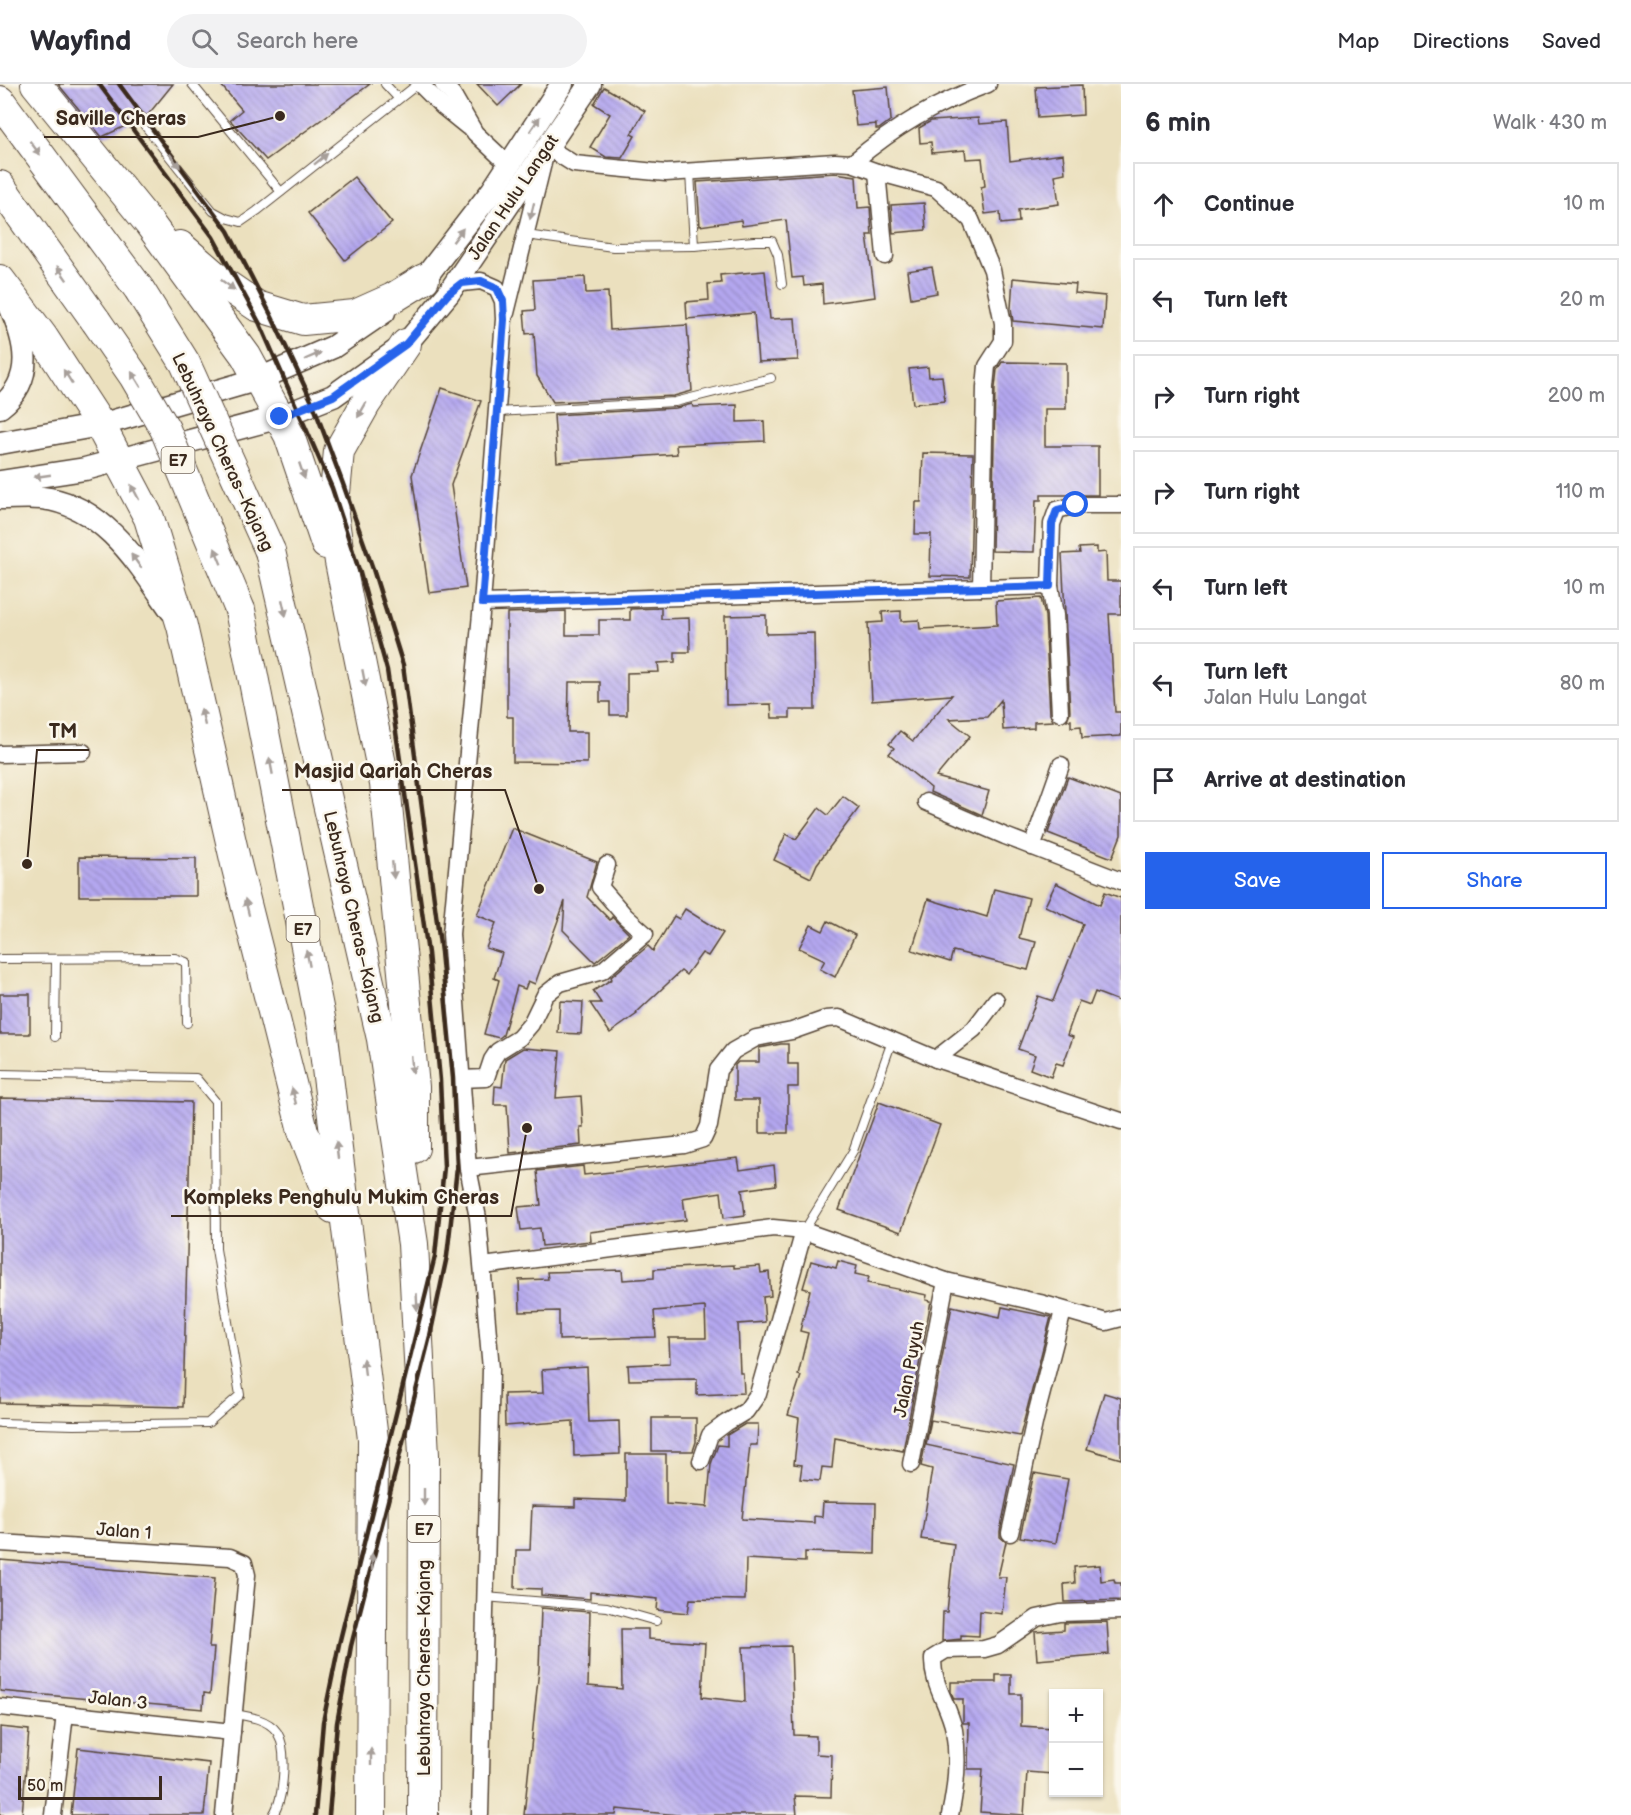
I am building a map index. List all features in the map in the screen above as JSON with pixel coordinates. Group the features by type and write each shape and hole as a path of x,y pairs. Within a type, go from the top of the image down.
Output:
{"highway":[{"path":"36,84 149,223 246,356 289,435 352,621"},
{"name":"Lebuhraya Cheras–Kajang","path":"0,101 139,289 185,363 270,551 382,1039 414,1244 424,1455 423,1815"},
{"name":"E7","path":"0,186 134,375 165,429 240,610 322,1028 373,1439 371,1815"},
{"path":"149,223 193,256 223,283 257,306 303,320 355,315 393,297 436,286"},
{"path":"0,281 42,336 100,426 149,518 182,626 236,864 303,1131 350,1250"},
{"path":"406,344 366,403 339,451 333,514 385,784 414,1087 414,1244"}],"main road":[{"name":"Jalan Hulu Langat","path":"0,482 84,469 280,417 333,396 406,344 436,286 508,164 562,84"},
{"name":"Jalan Hulu Langat","path":"0,442 100,426 259,379 333,347 383,314 436,286 547,147 590,84"},
{"path":"0,281 19,326 26,358 16,390 0,407"},
{"path":"0,498 43,498 74,508 101,523 119,538 134,557 182,626"}],"street":[{"path":"419,84 508,164"},
{"path":"443,84 453,95 475,133"},
{"path":"852,163 875,143 910,119 959,95 988,84"},
{"path":"504,320 547,147 574,164 666,173 835,162 852,163 936,188 953,201 971,220 992,270 1003,323 1003,341 987,366 985,387 981,588"},
{"path":"877,172 885,256"},
{"path":"436,286 481,281 497,288 503,301 504,320 482,603 451,934 468,1168 478,1218 491,1369 480,1815"},
{"path":"1060,713 1055,615 1050,586 1052,524 1057,510 1076,505 1121,505"},
{"path":"482,603 1050,586"},
{"path":"0,754 83,752"},
{"path":"1032,847 1061,765"},
{"path":"926,802 1032,847 1121,881"},
{"path":"462,1079 486,1078 492,1060 498,1051 519,1038 531,1024 545,995 560,983 602,971 645,934 625,916 600,887 608,866"},
{"path":"936,1059 974,1029 996,1000"},
{"path":"468,1168 684,1145 703,1139 709,1126 717,1070 733,1051 756,1038 792,1031 826,1018 839,1018 936,1059 1121,1121"},
{"path":"483,1266 773,1228 804,1231 946,1281 1040,1303 1106,1322 1121,1318"},
{"path":"701,1461 711,1435 746,1411 758,1394 804,1231"},
{"name":"Jalan Puyuh","path":"911,1464 946,1281"},
{"path":"1010,1533 1035,1419 1063,1311"},
{"name":"Jalan 1","path":"0,1543 230,1557 244,1563 247,1575 234,1714"},
{"path":"950,1815 956,1785 954,1730 932,1673 933,1658 946,1650 998,1645 1037,1618 1060,1613 1121,1611"},
{"name":"Jalan 3","path":"0,1707 232,1732"},
{"path":"53,1815 65,1714"},
{"path":"229,1814 234,1714"}],"lane":[{"path":"192,84 281,192"},
{"path":"385,84 398,98"},
{"path":"137,116 213,211 241,222 398,98 419,84"},
{"path":"690,172 694,246"},
{"path":"526,235 613,247 694,246 772,241 778,255 782,284"},
{"path":"498,412 675,402 771,378"},
{"path":"0,959 175,958 186,962 187,1023"},
{"path":"55,1037 56,960"},
{"path":"804,1231 853,1151 892,1041"},
{"path":"0,1074 196,1078 215,1101 216,1249 240,1395 208,1423 74,1425 0,1423"},
{"path":"484,1597 607,1607 656,1621"},
{"path":"234,1714 256,1717 276,1732 283,1752 282,1789 273,1815"}],"building":[{"path":"58,84 173,84 147,116 139,110 134,111 131,116 134,122 102,137"},
{"path":"220,84 370,84 266,160 230,120 242,110"},
{"path":"477,84 521,84 498,106"},
{"path":"1082,85 1083,115 1038,118 1036,87"},
{"path":"604,87 645,111 631,134 635,136 622,158 606,157 590,147 610,114 594,104"},
{"path":"888,87 891,120 879,129 876,129 876,124 856,126 852,90"},
{"path":"978,118 979,124 1007,122 1010,161 1063,154 1065,173 1055,175 1059,204 1018,210 1019,222 1001,224 1000,212 985,214 981,187 985,186 982,158 966,159 965,150 932,153 931,142 920,143 919,128 931,121"},
{"path":"835,173 856,176 858,208 870,207 872,235 867,235 875,297 823,304 822,284 804,286 803,277 792,278 786,220 742,226 741,220 700,226 697,182"},
{"path":"354,177 392,223 345,260 308,213"},
{"path":"924,203 926,230 893,233 891,205"},
{"path":"932,267 937,293 911,298 907,271"},
{"path":"765,271 770,319 795,318 798,360 758,362 754,313 687,319 686,302 709,300 708,284 721,283 720,275"},
{"path":"585,277 586,293 608,292 610,330 687,325 692,391 674,396 553,402 537,376 534,333 526,334 524,311 535,310 533,280"},
{"path":"1013,278 1076,284 1075,293 1105,296 1103,329 1013,321 1011,308"},
{"path":"1002,362 1066,363 1066,409 1045,409 1045,446 1098,446 1098,495 1041,495 1041,500 1036,500 1034,552 992,551 995,388 997,370"},
{"path":"928,367 929,377 942,376 945,401 913,404 909,369"},
{"path":"442,388 481,401 451,485 466,588 429,593 412,475"},
{"path":"692,404 693,407 737,405 737,422 764,421 765,441 676,445 677,454 557,462 554,415 676,408"},
{"path":"923,453 973,454 970,577 930,576 931,534 915,534 916,502 921,502"},
{"path":"1097,547 1097,553 1106,552 1107,581 1121,581 1121,614 1109,614 1115,712 1121,712 1121,736 1082,738 1081,726 1071,727 1071,720 1067,720 1070,712 1062,554 1080,553 1079,548"},
{"path":"1041,598 1045,616 1050,714 1053,721 1034,722 1034,728 1003,730 1001,700 987,717 949,719 970,736 936,777 989,791 982,815 930,792 931,788 889,754 894,748 889,744 900,731 913,741 952,695 872,701 868,623 883,622 882,612 901,611 901,621 919,620 920,629 997,625 996,601"},
{"path":"661,608 661,619 689,618 690,652 675,652 675,662 658,663 659,672 627,673 627,715 610,715 610,702 600,702 600,682 569,682 568,732 587,732 587,763 513,762 513,717 507,717 507,613 566,611 566,635 599,635 599,620 630,620 630,609"},
{"path":"766,615 766,634 814,633 815,710 790,710 790,718 772,718 771,704 726,705 725,616"},
{"path":"1068,777 1121,797 1121,835 1112,858 1048,833"},
{"path":"843,796 859,808 817,864 811,878 774,860 786,834 796,839 819,808 828,815"},
{"path":"512,828 597,862 587,897 610,920 612,917 629,934 595,962 563,930 565,901 535,984 528,981 525,989 517,986 503,1035 499,1038 484,1034 499,980 494,978 502,953 486,948 496,923 477,915"},
{"path":"79,857 196,858 196,896 79,896"},
{"path":"1056,883 1100,905 1105,892 1121,898 1121,1002 1095,992 1090,1005 1079,1001 1067,1035 1073,1037 1063,1065 1056,1063 1051,1077 1030,1069 1035,1055 1018,1049 1038,996 1053,1001 1083,924 1045,906"},
{"path":"994,889 1029,898 1019,938 1036,942 1028,970 953,951 950,962 912,950 928,899 987,917"},
{"path":"685,909 723,933 708,956 702,953 686,975 681,971 637,1014 610,1033 590,1003 601,1003 593,991 612,979 611,977 648,946 653,951 674,916 679,919"},
{"path":"828,921 855,935 835,977 820,969 825,960 799,948 811,925 823,931"},
{"path":"0,994 30,994 30,1034 0,1034"},
{"path":"560,1001 583,1002 581,1034 558,1033"},
{"path":"788,1044 788,1064 798,1064 798,1087 788,1087 788,1133 759,1133 759,1100 735,1100 735,1065 738,1062 759,1062 759,1048"},
{"path":"523,1048 560,1051 556,1098 581,1096 583,1127 580,1127 581,1145 510,1153 507,1105 494,1105 495,1086 502,1087 505,1059"},
{"path":"0,1098 191,1102 183,1407 0,1403"},
{"path":"879,1102 940,1125 901,1232 839,1210"},
{"path":"738,1158 740,1170 774,1165 776,1185 742,1190 745,1215 724,1218 721,1192 683,1198 686,1220 590,1232 591,1241 542,1246 540,1228 521,1230 518,1207 541,1205 537,1171 583,1166 584,1175"},
{"path":"811,1261 836,1268 838,1261 857,1266 855,1274 869,1277 867,1283 927,1295 926,1300 931,1301 903,1451 835,1438 832,1468 822,1467 820,1481 800,1479 802,1465 794,1464 799,1418 788,1415 801,1376 798,1375 808,1333 800,1331 810,1290 803,1288"},
{"path":"734,1265 734,1268 760,1266 761,1273 769,1272 771,1296 763,1297 765,1322 738,1324 740,1373 743,1373 744,1393 697,1395 697,1379 629,1380 628,1365 670,1363 669,1338 706,1338 705,1307 654,1311 656,1337 559,1340 559,1311 520,1312 519,1280 548,1279 547,1272 622,1270 623,1280 654,1278 654,1269"},
{"path":"952,1306 1000,1317 1002,1307 1051,1317 1020,1436 931,1420 926,1445 1014,1464 1000,1531 1000,1537 1006,1542 998,1577 1006,1577 1002,1614 980,1611 979,1636 961,1635 961,1639 942,1641 943,1612 947,1612 954,1544 921,1539 932,1469 921,1466"},
{"path":"587,1367 589,1422 619,1421 620,1454 574,1456 573,1421 505,1426 504,1394 543,1393 542,1370"},
{"path":"1104,1393 1121,1398 1121,1459 1087,1449"},
{"path":"652,1418 696,1418 696,1442 693,1451 652,1451"},
{"path":"745,1424 758,1424 757,1445 750,1445 742,1519 814,1523 814,1516 822,1517 823,1502 876,1503 875,1554 805,1552 805,1562 746,1559 745,1600 690,1599 688,1613 657,1610 658,1599 590,1592 590,1599 541,1595 541,1589 515,1588 516,1550 530,1550 532,1506 575,1507 575,1499 626,1501 626,1454 666,1454 666,1504 707,1507 711,1464 718,1445 727,1446 727,1435"},
{"path":"1034,1473 1068,1479 1056,1543 1020,1537"},
{"path":"0,1560 215,1578 209,1648 214,1648 210,1694 204,1693 203,1709 0,1691"},
{"path":"1100,1565 1101,1581 1114,1579 1115,1583 1121,1583 1121,1600 1065,1602 1064,1584 1075,1583 1074,1567"},
{"path":"541,1608 590,1612 588,1686 622,1689 621,1629 648,1629 648,1639 705,1643 702,1697 745,1702 743,1647 791,1646 794,1735 816,1736 816,1754 832,1755 831,1797 795,1796 797,1815 678,1815 617,1809 616,1815 524,1815 539,1669"},
{"path":"1107,1622 1109,1654 1037,1660 1035,1632 1064,1630 1064,1623"},
{"path":"996,1675 1011,1675 1011,1694 1021,1694 1021,1726 1049,1728 1049,1774 1027,1772 1024,1815 980,1812 983,1769 968,1769 969,1723 963,1723 963,1699 954,1699 951,1692 951,1682 996,1682"},
{"path":"0,1727 29,1730 22,1815 0,1815"},
{"path":"78,1748 209,1763 204,1815 71,1815"}],"railway":[{"path":"99,84 213,237 260,324 332,488 360,573 387,670 428,953 440,1080 444,1167 435,1256 339,1644 323,1722 315,1815"},
{"path":"119,84 228,231 313,404 343,484 403,665 441,952 453,1078 457,1168 447,1256 430,1336 351,1646 337,1723 329,1815"}],"place":[{"name":"Saville Cheras","path":"280,116"},
{"name":"TM","path":"27,864"},
{"name":"Masjid Qariah Cheras","path":"539,889"},
{"name":"Kompleks Penghulu Mukim Cheras","path":"527,1128"}],"route":[{"path":"280,417 333,396 406,344 448,294 462,283 481,281 497,288 503,301 504,320 482,603 1050,586 1052,524 1057,510 1076,505"}]}
